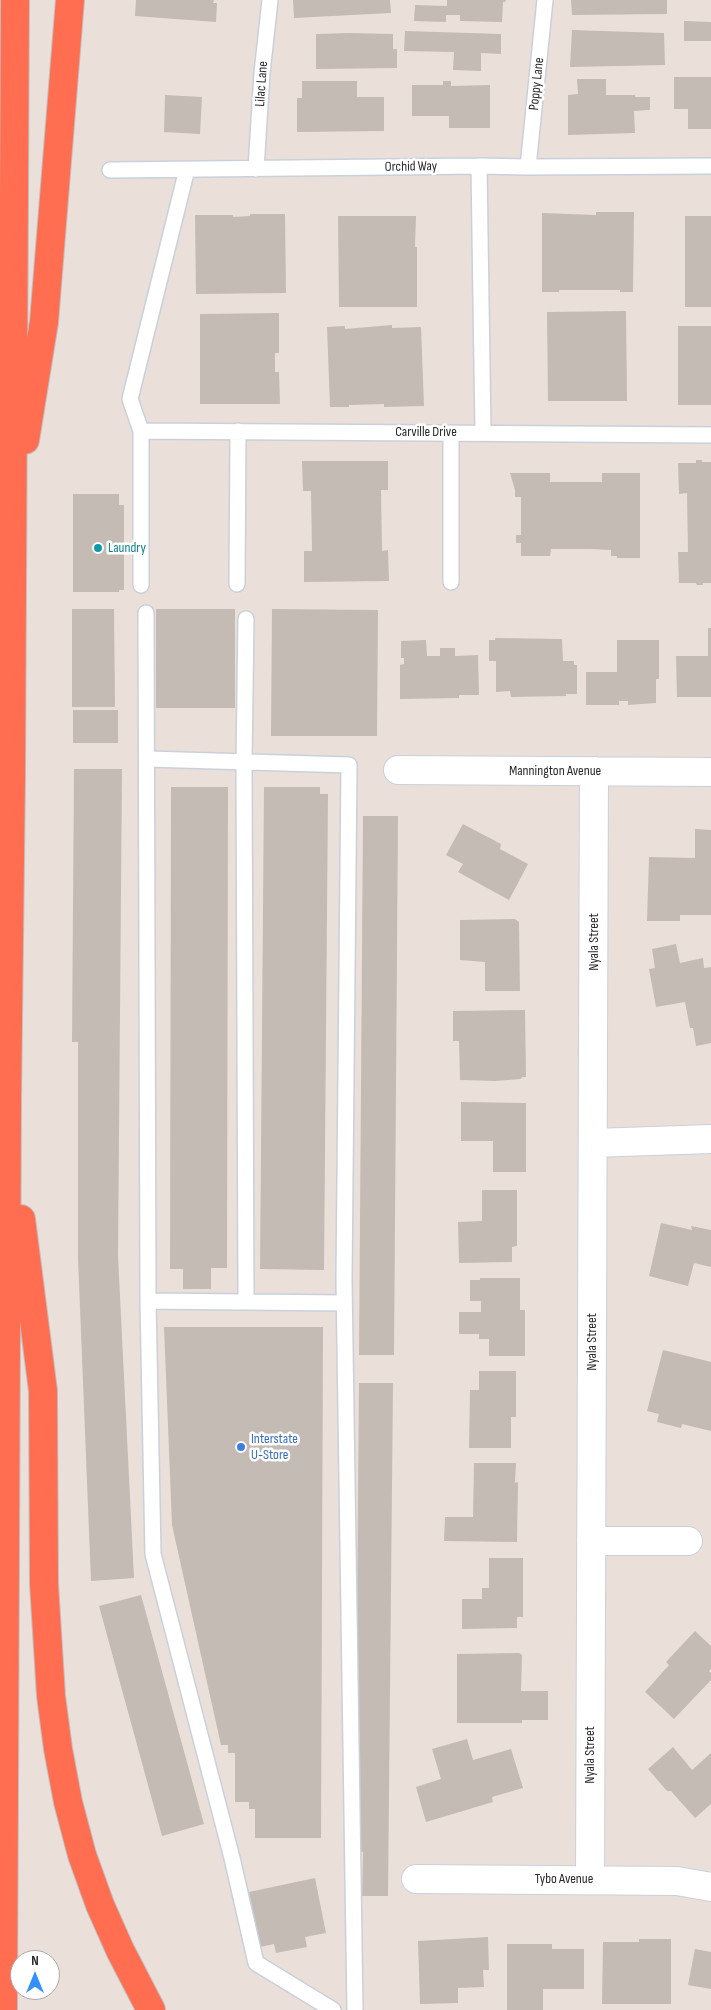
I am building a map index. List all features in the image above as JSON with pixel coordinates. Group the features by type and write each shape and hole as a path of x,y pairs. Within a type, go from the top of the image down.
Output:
{"highway":[{"path":"3,2010 15,0"},
{"path":"11,526 44,322 70,0"},
{"path":"7,1101 43,1391 45,1612 51,1696 58,1749 68,1802 82,1854 100,1905 120,1950 151,2010"}],"street":[{"name":"Mannington Avenue","path":"398,770 711,772"},
{"name":"Nyala Street","path":"590,1879 594,771"},
{"path":"593,1143 711,1139"},
{"path":"591,1541 688,1541"},
{"name":"Tybo Avenue","path":"416,1879 677,1881 711,1887"}],"lane":[{"name":"Lilac Lane","path":"256,169 262,73 270,0"},
{"name":"Poppy Lane","path":"528,167 545,0"},
{"name":"Orchid Way","path":"110,170 479,166 711,166"},
{"path":"479,166 483,433"},
{"path":"141,585 141,431 130,399 187,170"},
{"name":"Carville Drive","path":"141,431 711,435"},
{"path":"237,584 238,431"},
{"path":"451,433 451,582"},
{"path":"146,613 148,759 148,1301 153,1554 230,1848 256,1963 333,2010"},
{"path":"246,619 244,763 246,1302"},
{"path":"148,759 349,765 344,1303 355,2010"},
{"path":"148,1301 344,1303"}],"building":[{"path":"136,0 214,0 213,3 217,3 216,22 135,16"},
{"path":"293,0 390,0 391,13 294,18"},
{"path":"447,0 506,0 503,2 502,22 460,21 460,15 446,15 446,22 414,21 415,5 447,6"},
{"path":"571,0 667,0 667,14 572,15"},
{"path":"684,21 711,22 711,41 684,41"},
{"path":"572,30 664,33 665,65 570,67"},
{"path":"405,31 501,34 501,54 481,53 481,71 453,70 454,52 404,51"},
{"path":"316,34 393,34 393,49 397,49 397,68 316,69"},
{"path":"674,77 711,77 711,129 688,129 688,109 674,109"},
{"path":"577,79 606,79 606,95 650,97 650,110 634,111 635,133 568,135 568,95 578,94"},
{"path":"302,81 357,81 357,97 384,97 384,131 297,132 297,98 302,98"},
{"path":"443,81 451,81 451,86 490,85 490,128 449,128 449,116 412,116 412,85 443,85"},
{"path":"165,95 202,97 200,134 164,132"},
{"path":"596,212 634,212 633,292 620,292 620,290 559,290 559,292 542,292 542,213 596,215"},
{"path":"250,214 285,214 286,293 196,294 195,215 233,215 233,217 250,216"},
{"path":"338,216 416,216 417,307 339,307"},
{"path":"685,216 711,216 711,307 685,307"},
{"path":"626,311 627,401 548,401 547,312"},
{"path":"279,313 279,353 275,353 275,372 279,372 280,404 200,404 200,314"},
{"path":"392,325 392,328 421,327 424,406 384,407 384,404 330,407 327,327 345,326 345,329"},
{"path":"678,326 711,326 711,405 678,405"},
{"path":"696,460 711,462 711,583 703,583 703,585 679,583 678,552 688,552 687,493 679,494 678,463 696,463"},
{"path":"302,461 388,461 388,490 381,490 382,551 388,550 389,581 304,582 304,551 312,551 311,491 303,491"},
{"path":"510,473 550,473 550,482 602,482 602,473 640,473 640,558 617,558 617,556 611,556 611,550 590,549 551,549 550,556 521,556 521,543 516,543 516,535 521,535 521,497 515,497"},
{"name":"Laundry","path":"73,494 119,494 119,505 124,505 124,590 119,590 119,592 73,592"},
{"path":"72,609 114,609 115,707 72,707"},
{"path":"156,609 235,609 235,708 156,708"},
{"path":"272,609 378,610 377,736 271,736"},
{"path":"708,628 711,628 711,697 677,697 676,656 708,656"},
{"path":"495,638 562,639 563,661 574,661 574,665 577,665 577,694 511,697 510,691 496,692 496,661 489,661 489,640 495,640"},
{"path":"426,640 427,656 440,656 440,648 455,648 455,656 478,655 479,695 459,695 459,698 400,699 400,665 404,664 404,658 401,658 401,641"},
{"path":"617,640 659,640 659,679 656,679 656,703 628,705 628,701 619,701 619,705 586,705 586,672 617,672"},
{"path":"73,710 118,710 118,743 73,743"},
{"path":"74,769 122,769 118,1256 134,1578 91,1581 78,1258 78,1042 72,1042"},
{"path":"171,787 228,787 227,1268 211,1268 211,1289 183,1289 183,1269 170,1269"},
{"path":"264,787 320,787 320,794 328,794 324,1270 260,1269"},
{"path":"363,816 398,816 394,1355 359,1355"},
{"path":"463,824 501,844 500,849 528,864 509,900 458,872 463,864 446,855"},
{"path":"695,829 711,830 711,915 680,915 680,921 647,921 649,857 695,858"},
{"path":"515,919 519,922 520,991 485,991 485,962 460,960 460,920"},
{"path":"676,944 680,963 703,958 704,968 711,967 711,1043 696,1046 685,1002 656,1007 649,969 655,968 652,949"},
{"path":"525,1010 526,1077 495,1081 460,1080 459,1041 453,1041 453,1011"},
{"path":"461,1102 526,1103 526,1172 493,1172 493,1141 461,1141"},
{"path":"482,1190 517,1190 517,1246 512,1247 512,1262 459,1263 458,1222 482,1221"},
{"path":"661,1223 692,1230 691,1226 711,1230 711,1267 694,1263 688,1286 649,1276"},
{"path":"480,1278 520,1278 520,1310 525,1310 525,1356 489,1356 489,1339 479,1339 479,1334 459,1334 459,1312 481,1312 481,1301 470,1301 470,1280 480,1280"},
{"path":"164,1327 323,1327 321,1838 255,1838 255,1809 249,1809 249,1802 235,1802 235,1753 228,1753 228,1745 221,1745 172,1525"},
{"path":"663,1350 711,1362 711,1431 682,1424 681,1428 657,1422 659,1414 647,1411"},
{"path":"479,1371 516,1371 516,1417 511,1417 511,1448 469,1448 470,1390 479,1390"},
{"path":"359,1383 393,1383 388,1896 362,1896 363,1852 355,1851"},
{"path":"474,1463 516,1463 515,1483 518,1482 517,1542 444,1541 445,1517 473,1517"},
{"path":"489,1558 523,1558 523,1617 517,1617 517,1628 462,1629 462,1599 482,1599 482,1588 489,1588"},
{"path":"141,1595 204,1824 162,1836 99,1606"},
{"path":"695,1631 711,1646 711,1669 709,1671 711,1673 711,1680 674,1719 645,1692 669,1665 666,1662"},
{"path":"519,1653 522,1655 521,1691 548,1691 548,1720 522,1720 522,1723 457,1723 457,1654"},
{"path":"467,1739 473,1760 511,1749 523,1788 492,1797 493,1802 426,1822 416,1787 441,1779 432,1749"},
{"path":"673,1747 692,1770 711,1753 711,1804 695,1818 671,1791 667,1791 648,1769"},
{"path":"315,1878 326,1933 305,1937 307,1947 276,1953 274,1944 260,1947 249,1892"},
{"path":"488,1937 489,1970 483,1970 484,1987 458,1988 458,2003 420,2004 418,1941"},
{"path":"639,1939 671,1939 671,2004 602,2004 603,1942 639,1942"},
{"path":"507,1944 552,1944 552,1949 584,1949 584,1989 543,1989 543,2010 507,2010"},
{"path":"695,1949 711,1952 711,1989 688,1985"}],"place":[{"name":"Laundry","path":"98,548"},
{"name":"Interstate U-Store","path":"241,1447"}]}
